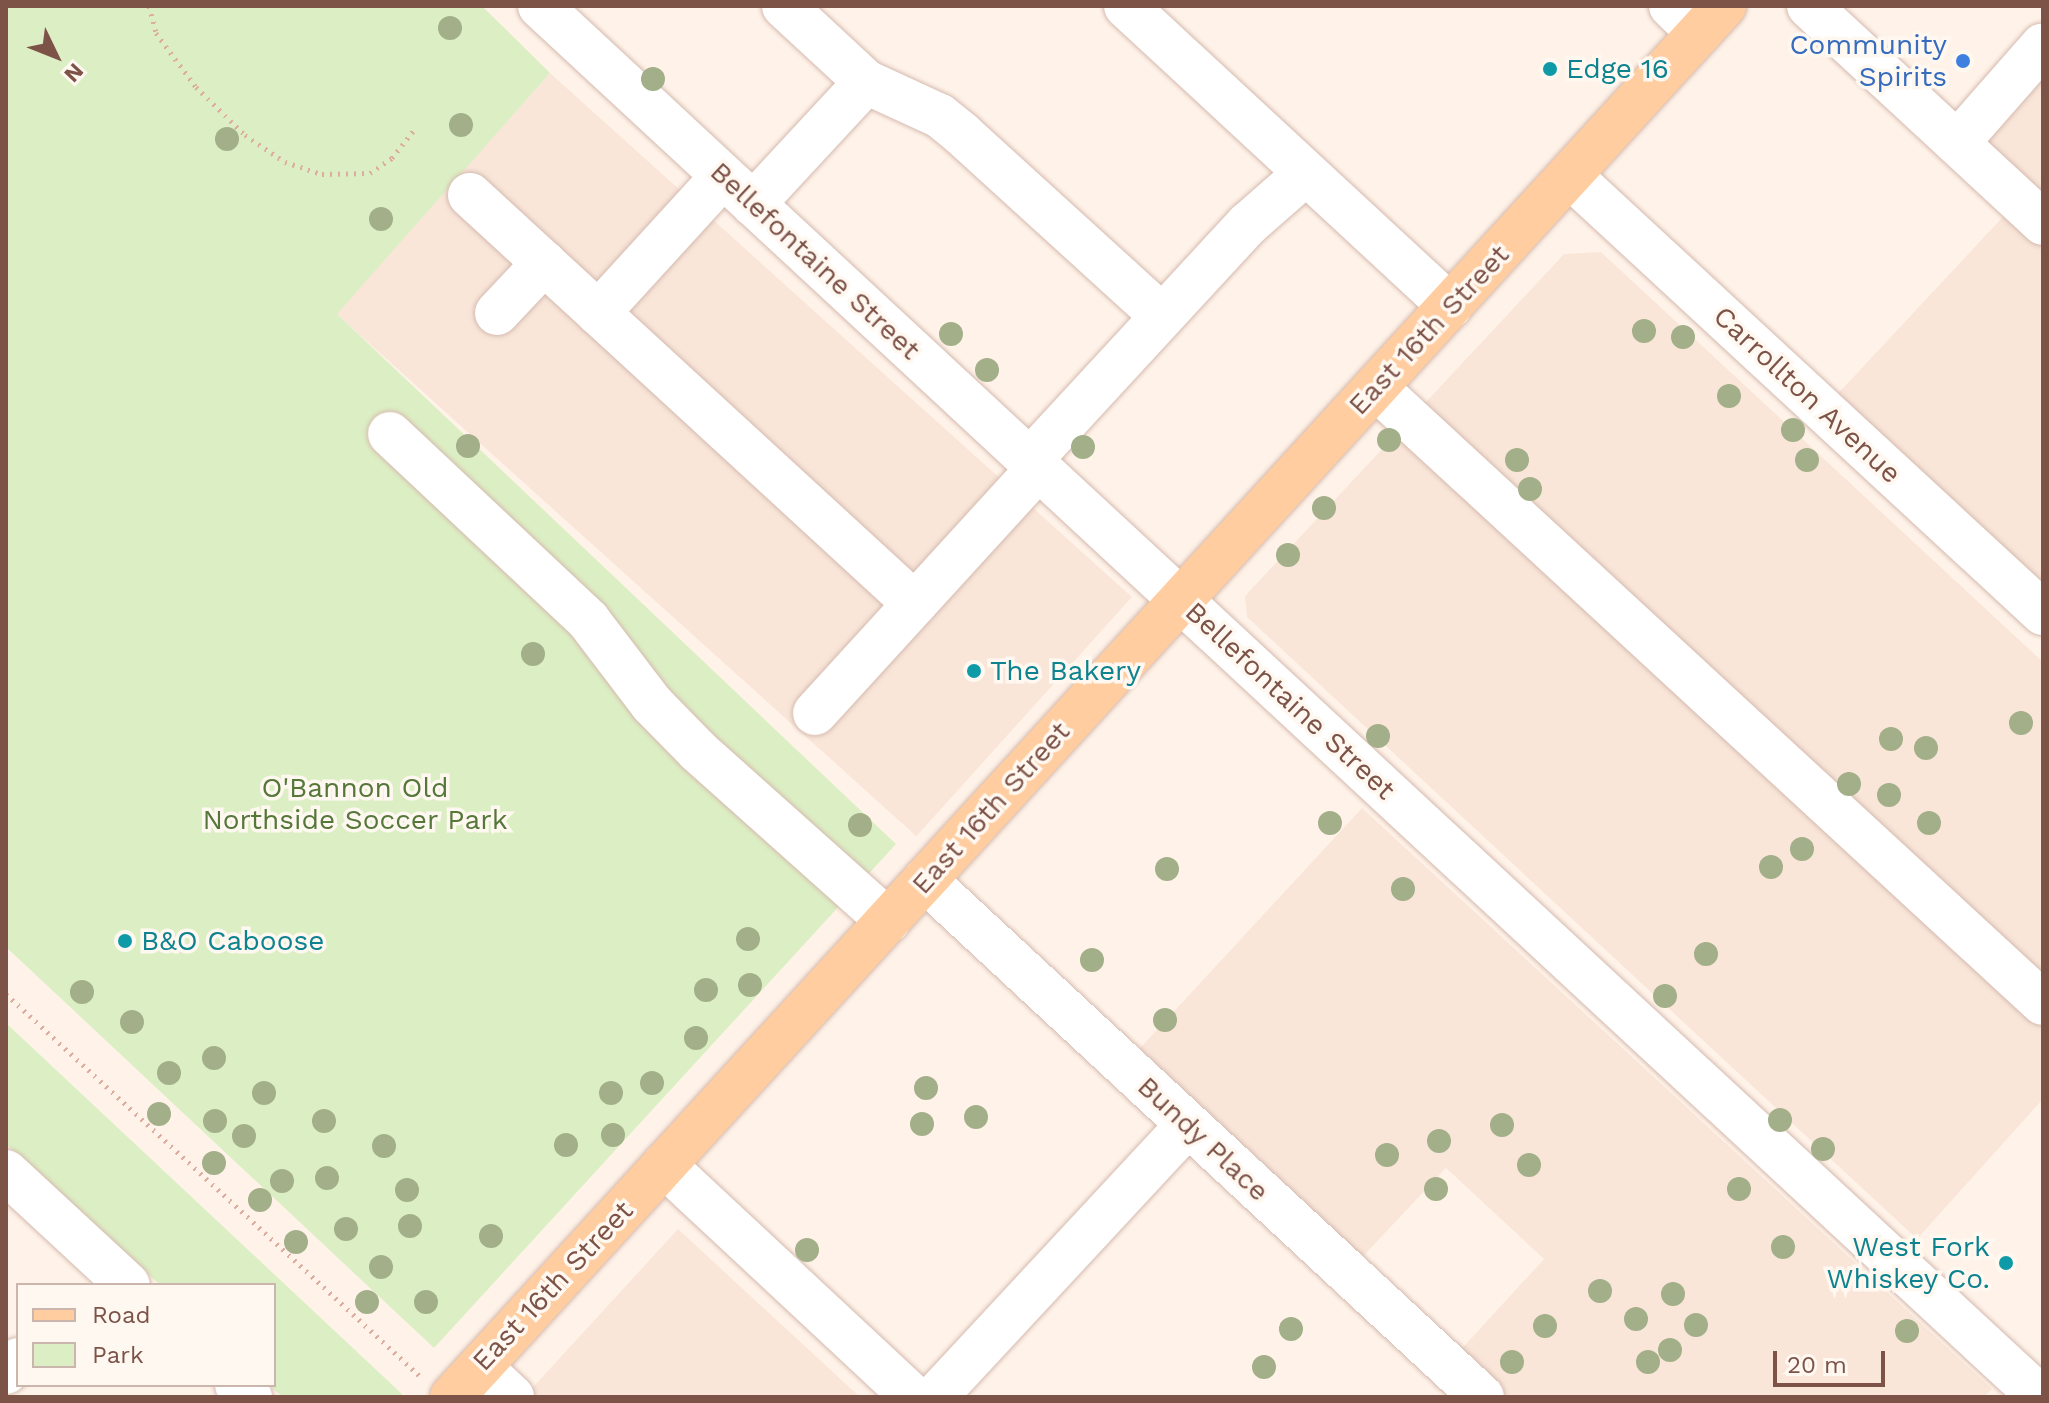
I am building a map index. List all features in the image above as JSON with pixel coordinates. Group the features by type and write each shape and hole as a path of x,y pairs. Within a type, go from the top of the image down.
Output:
{"main road":[{"name":"East 16th Street","path":"450,1380 664,1165 1570,176 1698,15"}],"street":[{"name":"Bellefontaine Street","path":"540,6 2031,1386"},
{"path":"784,6 866,82 940,116 1162,316"},
{"path":"1126,6 1450,306"},
{"path":"1809,6 2043,223"},
{"path":"1957,143 2043,45"},
{"path":"598,313 866,82"},
{"path":"815,713 915,604 1162,316 1248,224 1306,173"},
{"name":"Carrollton Avenue","path":"1570,176 2043,613"},
{"path":"470,195 915,604"},
{"path":"497,313 544,263"},
{"path":"1376,388 2043,1003"},
{"path":"390,434 588,620 652,704 698,751 888,921"},
{"name":"Bundy Place","path":"925,880 1482,1397"},
{"path":"935,1397 1188,1125"},
{"path":"664,1165 913,1397"},
{"path":"6,1172 108,1279"},
{"path":"450,1380 512,1397"}],"path":[{"path":"149,6 156,33 181,69 245,135 285,162 322,174 370,173 402,149 415,129"},
{"path":"6,994 450,1380"}],"shaded area":[{"path":"2043,72 2043,587 1832,400 2013,206 1964,161"},
{"path":"550,73 1132,597 916,836 335,312"},
{"path":"1601,252 2043,662 2043,1099 1917,1239 1247,617 1245,596 1564,254"},
{"path":"1362,808 1992,1389 1984,1397 1499,1397 1455,1356 1544,1259 1446,1168 1354,1266 1130,1059"},
{"path":"678,1229 860,1397 524,1397"}],"green space":[{"name":"O'Bannon Old Northside Soccer Park","path":"6,6 482,6 550,73 337,314 896,844 434,1348 6,947"},
{"path":"6,1023 402,1394 399,1397 282,1397 271,1387 276,1387 276,1283 158,1283 6,1144"}],"place":[{"name":"Community Spirits","path":"1963,61"},
{"name":"Edge 16","path":"1550,69"},
{"name":"The Bakery","path":"974,671"},
{"name":"B&O Caboose","path":"125,941"},
{"name":"West Fork Whiskey Co.","path":"2006,1263"}]}
